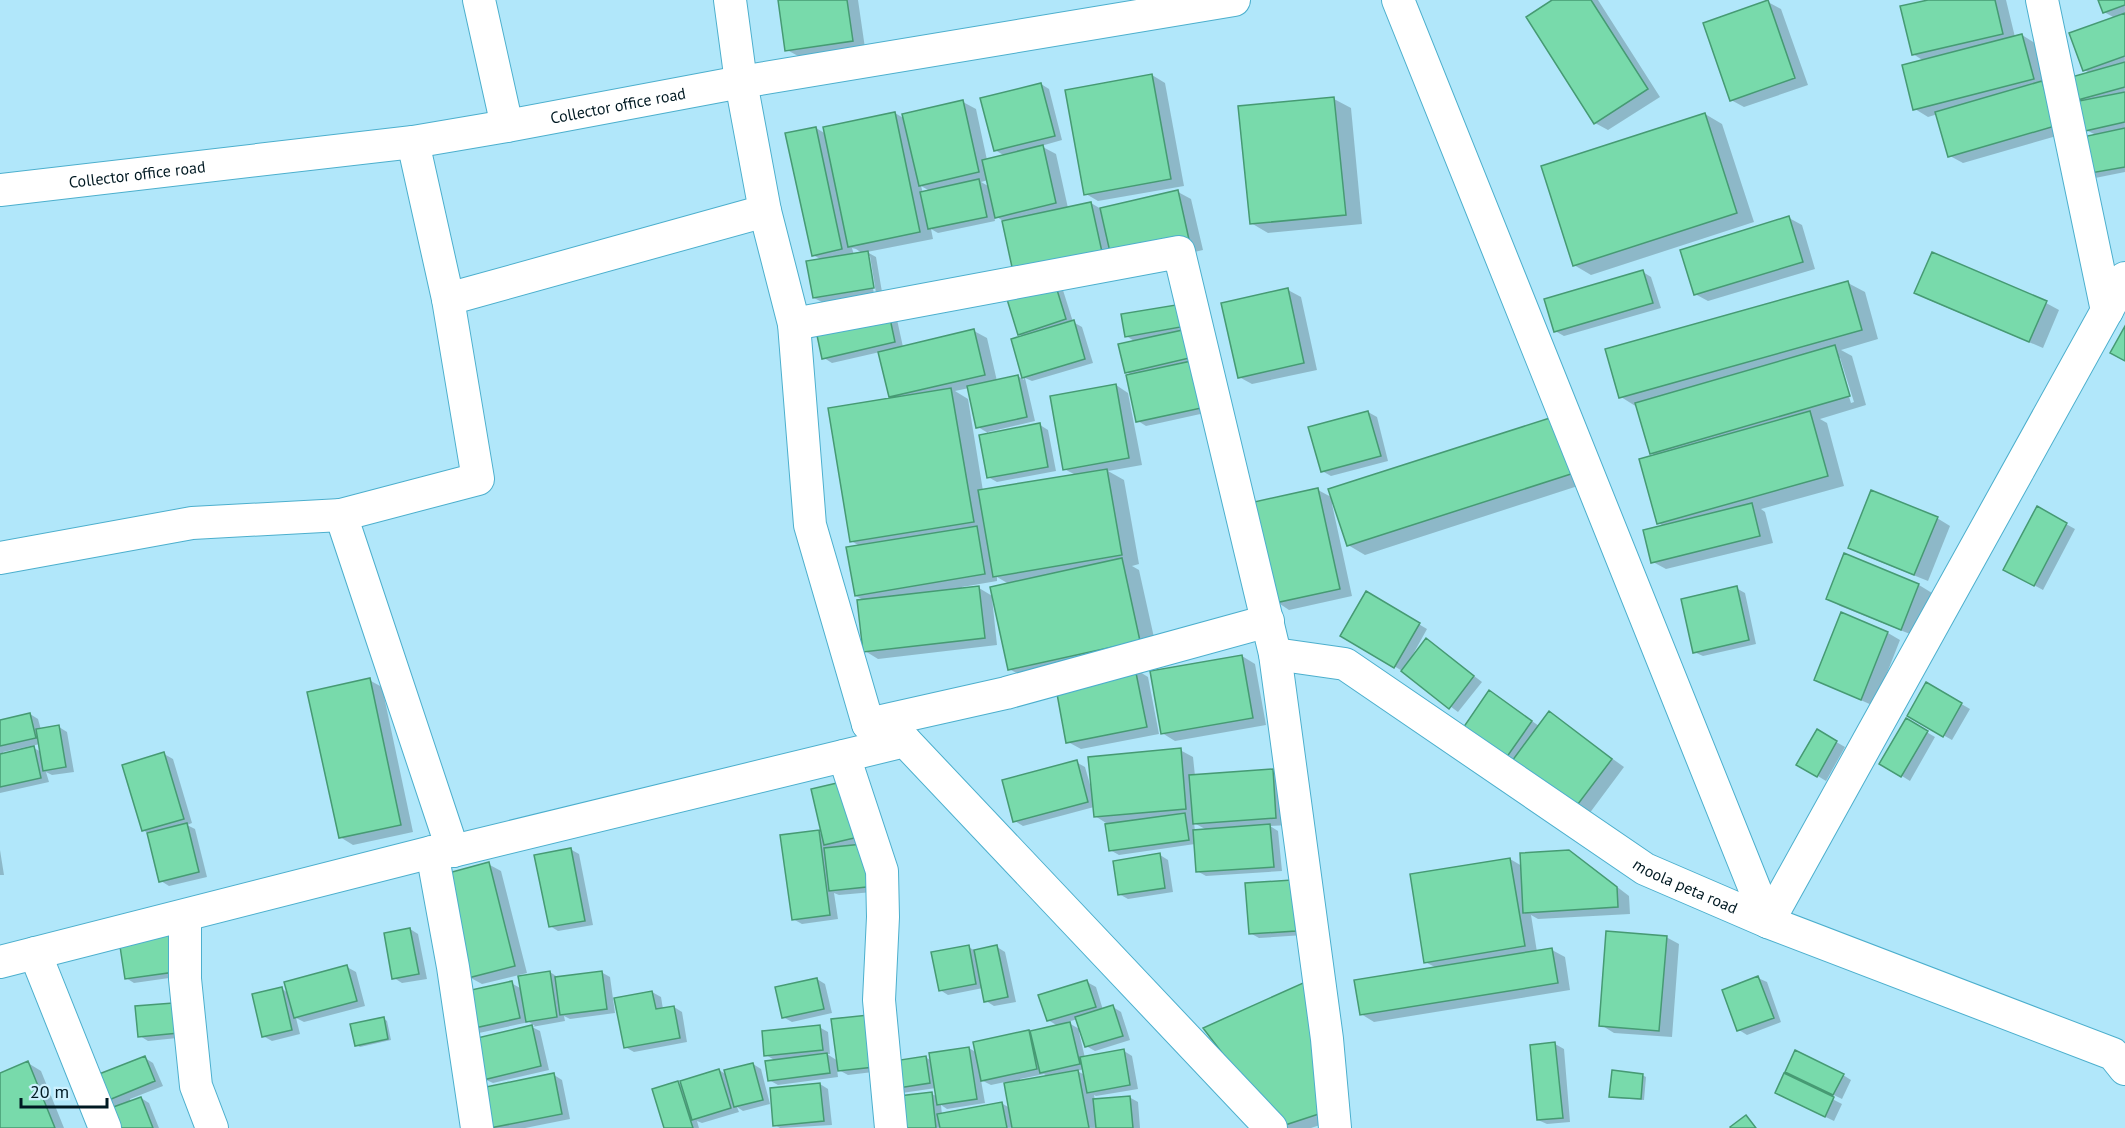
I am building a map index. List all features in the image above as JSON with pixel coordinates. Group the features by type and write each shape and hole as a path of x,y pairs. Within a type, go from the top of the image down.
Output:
{"street":[{"path":"479,0 507,126"},
{"path":"730,0 741,82 765,212 794,324 810,525 868,724 905,741 1271,1128"},
{"name":"Collector office road","path":"0,190 413,142 741,82 1234,0"},
{"path":"1398,0 1768,922"},
{"path":"2042,0 2107,311"},
{"path":"0,558 192,523 341,515 478,479 448,299 413,142"},
{"path":"448,299 765,212"},
{"path":"794,324 1179,252 1275,654 1327,1039 1335,1128"},
{"path":"1768,922 2125,278"},
{"path":"341,515 442,852 453,967 477,1128"},
{"path":"868,724 1006,693 1268,621"},
{"name":"moola peta road","path":"1275,654 1345,664 1645,869 1768,922 2121,1052"},
{"path":"0,962 442,852 905,741"},
{"path":"844,756 882,871 883,916 879,1000 891,1128"},
{"path":"184,916 185,980 196,1086 212,1128"},
{"path":"35,953 105,1128"}],"building":[{"path":"778,0 847,0 853,41 785,51"},
{"path":"1552,0 1591,0 1648,89 1594,124 1526,17"},
{"path":"1768,0 1795,78 1730,101 1703,23"},
{"path":"1928,0 1995,0 2003,34 1912,55 1900,6"},
{"path":"2098,0 2125,0 2125,5 2103,13"},
{"path":"2125,13 2125,56 2083,71 2069,33"},
{"path":"2022,34 2034,79 1913,110 1902,65"},
{"path":"2125,62 2125,87 2074,101 2068,78"},
{"path":"1152,74 1171,179 1084,195 1065,90"},
{"path":"2042,81 2055,126 1948,157 1935,112"},
{"path":"1041,83 1055,136 994,151 980,98"},
{"path":"2125,92 2125,122 2085,131 2079,101"},
{"path":"1334,97 1346,215 1250,224 1238,106"},
{"path":"963,100 979,172 919,186 902,114"},
{"path":"895,112 920,232 848,247 823,127"},
{"path":"1705,113 1737,213 1573,266 1541,166"},
{"path":"816,127 842,249 812,256 785,133"},
{"path":"2125,128 2125,167 2085,174 2078,138"},
{"path":"1043,145 1056,203 995,218 982,160"},
{"path":"979,179 987,217 928,229 920,192"},
{"path":"1178,190 1190,244 1112,261 1100,208"},
{"path":"1091,202 1104,261 1015,281 1002,221"},
{"path":"1789,216 1803,262 1694,295 1680,250"},
{"path":"868,251 874,288 813,298 806,261"},
{"path":"1932,252 2047,301 2029,342 1914,293"},
{"path":"1643,270 1653,303 1554,332 1544,299"},
{"path":"1054,280 1066,319 1018,335 1006,296"},
{"path":"1848,281 1862,330 1619,398 1605,349"},
{"path":"1288,288 1304,363 1238,378 1221,303"},
{"path":"1188,303 1192,325 1125,337 1121,314"},
{"path":"888,309 895,342 822,359 815,326"},
{"path":"1074,320 1085,359 1022,378 1011,339"},
{"path":"2125,326 2125,361 2110,353"},
{"path":"1192,328 1198,356 1125,373 1118,344"},
{"path":"974,329 985,375 889,397 878,352"},
{"path":"1835,345 1850,396 1650,454 1635,403"},
{"path":"1196,360 1206,407 1136,422 1126,375"},
{"path":"1018,375 1027,417 976,428 967,386"},
{"path":"1116,384 1129,458 1063,470 1050,396"},
{"path":"951,388 974,522 850,542 828,408"},
{"path":"1368,411 1381,456 1321,472 1308,427"},
{"path":"1810,411 1828,476 1657,524 1639,459"},
{"path":"1553,417 1571,474 1347,546 1328,489"},
{"path":"1040,423 1048,467 987,478 979,435"},
{"path":"1107,469 1122,555 993,577 978,490"},
{"path":"1318,488 1340,589 1275,603 1254,502"},
{"path":"1871,490 1938,517 1914,575 1848,548"},
{"path":"1752,503 1760,536 1651,563 1643,530"},
{"path":"2037,506 2067,523 2034,586 2003,570"},
{"path":"977,526 985,574 855,596 846,547"},
{"path":"1844,553 1919,584 1901,630 1826,599"},
{"path":"1122,558 1140,641 1008,670 990,587"},
{"path":"979,586 985,638 863,652 857,600"},
{"path":"1737,586 1749,640 1693,653 1681,599"},
{"path":"1366,591 1420,623 1394,668 1340,636"},
{"path":"1841,612 1888,632 1861,700 1814,680"},
{"path":"1426,638 1474,676 1449,709 1401,671"},
{"path":"1242,655 1253,718 1161,734 1150,671"},
{"path":"1135,668 1147,727 1066,743 1055,683"},
{"path":"370,678 401,825 339,838 307,692"},
{"path":"1926,682 1962,703 1943,737 1907,716"},
{"path":"1489,690 1532,721 1504,761 1461,731"},
{"path":"1549,711 1612,759 1575,808 1512,761"},
{"path":"30,713 36,738 0,746 0,720"},
{"path":"1906,718 1928,731 1901,777 1879,764"},
{"path":"59,725 66,767 43,771 36,729"},
{"path":"1817,729 1837,741 1817,777 1796,765"},
{"path":"34,746 41,778 0,787 0,754"},
{"path":"1181,748 1186,809 1094,817 1088,757"},
{"path":"164,752 184,819 142,831 122,765"},
{"path":"1077,760 1088,802 1013,822 1002,780"},
{"path":"1273,769 1276,818 1193,824 1189,775"},
{"path":"850,780 863,836 824,845 811,789"},
{"path":"1185,813 1189,840 1109,851 1105,824"},
{"path":"187,823 199,872 159,882 147,833"},
{"path":"1270,824 1274,867 1196,872 1193,830"},
{"path":"819,830 830,915 792,920 780,835"},
{"path":"872,843 876,886 829,891 824,848"},
{"path":"571,848 585,921 549,927 534,855"},
{"path":"1569,850 1617,887 1618,907 1523,913 1520,853"},
{"path":"1160,853 1165,888 1118,895 1113,861"},
{"path":"1510,858 1525,946 1424,963 1410,874"},
{"path":"489,862 515,966 468,978 441,875"},
{"path":"1292,880 1296,931 1249,934 1245,883"},
{"path":"410,928 419,974 392,979 384,933"},
{"path":"1606,931 1667,936 1659,1031 1599,1026"},
{"path":"177,932 182,971 125,979 119,940"},
{"path":"969,945 976,984 939,991 931,952"},
{"path":"997,945 1008,997 984,1002 974,950"},
{"path":"1552,948 1558,983 1360,1015 1354,980"},
{"path":"347,965 357,1001 294,1018 284,982"},
{"path":"550,971 557,1017 526,1022 518,976"},
{"path":"602,971 607,1009 560,1015 555,977"},
{"path":"1758,976 1774,1018 1737,1031 1722,990"},
{"path":"817,978 824,1009 782,1018 775,987"},
{"path":"1312,979 1328,1111 1279,1127 1203,1028"},
{"path":"1087,980 1096,1007 1047,1021 1038,995"},
{"path":"512,981 520,1018 470,1029 462,992"},
{"path":"282,987 292,1030 262,1037 252,994"},
{"path":"652,991 656,1009 674,1006 680,1038 624,1048 614,998"},
{"path":"186,1002 189,1032 138,1037 135,1006"},
{"path":"1113,1005 1123,1036 1085,1047 1075,1017"},
{"path":"878,1014 884,1066 838,1071 831,1019"},
{"path":"384,1017 388,1039 355,1046 350,1024"},
{"path":"1070,1022 1080,1064 1040,1073 1030,1031"},
{"path":"532,1025 541,1066 483,1080 473,1039"},
{"path":"820,1025 823,1050 764,1056 762,1031"},
{"path":"1029,1030 1037,1069 981,1081 973,1042"},
{"path":"1555,1042 1563,1118 1537,1120 1530,1045"},
{"path":"969,1047 977,1099 937,1105 929,1053"},
{"path":"1124,1049 1130,1085 1087,1093 1080,1057"},
{"path":"1795,1050 1844,1074 1833,1095 1785,1072"},
{"path":"827,1053 830,1073 768,1081 765,1061"},
{"path":"145,1056 155,1081 104,1102 94,1076"},
{"path":"926,1056 930,1083 892,1089 887,1062"},
{"path":"28,1061 55,1128 0,1128 0,1073"},
{"path":"753,1063 763,1100 734,1107 724,1070"},
{"path":"719,1069 731,1108 692,1120 680,1081"},
{"path":"1078,1070 1089,1128 1012,1128 1004,1083"},
{"path":"1612,1070 1643,1074 1641,1099 1609,1097"},
{"path":"554,1073 562,1114 490,1128 481,1088"},
{"path":"1784,1073 1834,1097 1825,1117 1775,1093"},
{"path":"678,1081 693,1128 664,1128 652,1089"},
{"path":"820,1083 824,1121 773,1126 770,1088"},
{"path":"932,1092 936,1128 894,1128 890,1097"},
{"path":"1130,1096 1133,1128 1096,1128 1093,1099"},
{"path":"141,1097 153,1128 112,1128 105,1110"},
{"path":"1002,1102 1007,1128 940,1128 937,1114"},
{"path":"1746,1115 1756,1128 1730,1127"}]}
